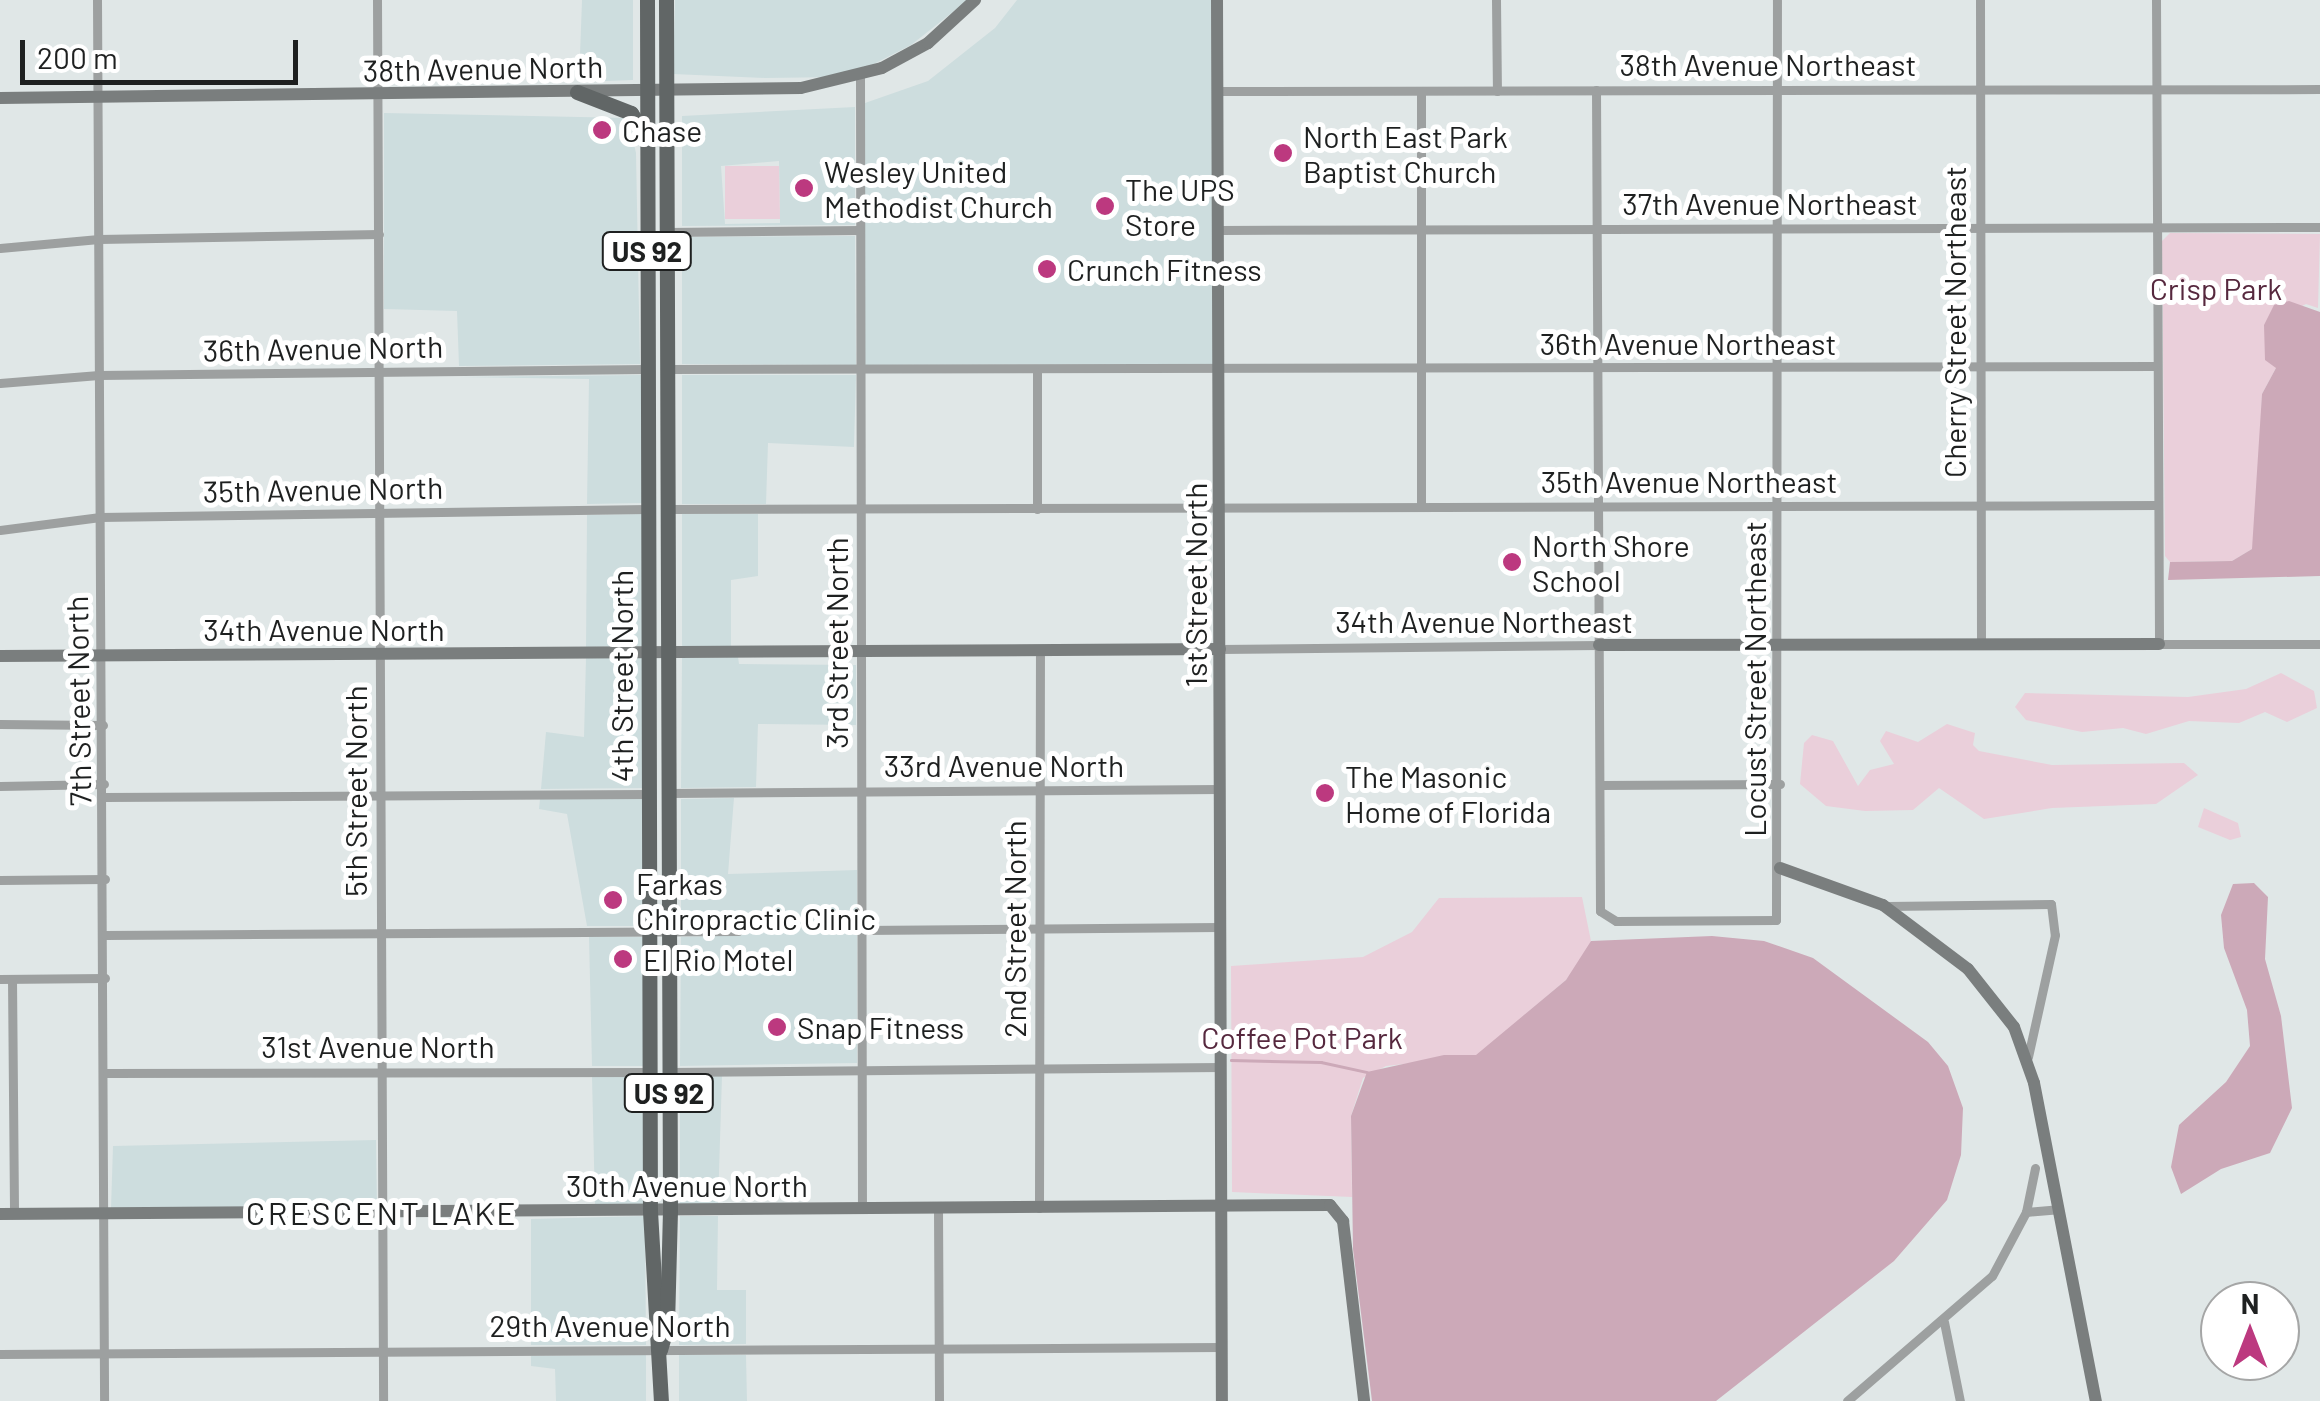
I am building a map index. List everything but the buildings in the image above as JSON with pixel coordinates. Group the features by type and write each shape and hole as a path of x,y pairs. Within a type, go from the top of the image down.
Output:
{"main road":[{"name":"4th Street North","path":"646,0 650,1211 652,1325 660,1350 661,1401"},
{"name":"4th Street North","path":"660,1350 667,1326 670,1210 666,0"},
{"path":"577,92 631,114 647,138"},
{"path":"647,232 658,239 659,304 668,312"},
{"path":"647,369 657,393 659,500 668,509"},
{"path":"648,794 658,802 660,845 669,860"},
{"path":"649,1000 659,1013 660,1061 669,1072"}],"street":[{"name":"7th Street North","path":"97,0 106,1073 104,1401"},
{"name":"5th Street North","path":"377,0 384,1401"},
{"path":"666,91 801,88 860,76 928,43 975,0"},
{"name":"1st Street North","path":"1217,0 1222,1401"},
{"path":"1496,0 1497,91"},
{"name":"Locust Street Northeast","path":"1600,785 1599,902 1609,920 1760,922 1779,916 1777,0"},
{"name":"Cherry Street Northeast","path":"1980,0 1981,645"},
{"path":"2156,0 2159,644"},
{"name":"3rd Street North","path":"860,76 862,1210"},
{"name":"38th Avenue Northeast","path":"1217,91 2320,89"},
{"path":"1596,90 1600,785 1780,784"},
{"name":"38th Avenue North","path":"0,98 666,91"},
{"path":"1420,506 1422,91"},
{"name":"37th Avenue Northeast","path":"1220,230 2320,227"},
{"path":"668,232 860,230"},
{"path":"0,248 99,238 378,234"},
{"name":"36th Avenue Northeast","path":"1220,369 2156,366"},
{"name":"36th Avenue North","path":"0,383 100,375 647,369"},
{"path":"668,370 1220,369"},
{"path":"1037,372 1037,509"},
{"name":"35th Avenue Northeast","path":"1219,508 2158,505"},
{"name":"35th Avenue North","path":"0,530 100,517 648,508"},
{"path":"668,509 1219,508"},
{"name":"34th Avenue Northeast","path":"648,652 2320,644"},
{"name":"2nd Street North","path":"1039,1208 1040,650"},
{"name":"34th Avenue North","path":"0,656 648,652"},
{"path":"0,724 104,724"},
{"path":"0,786 104,784"},
{"name":"33rd Avenue North","path":"669,793 1220,788"},
{"path":"104,797 648,794"},
{"path":"1780,868 1883,905 1985,987 2028,1057 2096,1401"},
{"path":"0,880 105,879"},
{"path":"1883,905 2051,904 2055,936 2028,1057"},
{"path":"862,930 1220,928"},
{"path":"104,935 738,931"},
{"path":"7,1214 6,979 105,978"},
{"path":"669,1072 1221,1067"},
{"name":"31st Avenue North","path":"106,1073 650,1072"},
{"path":"1847,1401 1944,1322 1992,1276 2026,1212 2035,1168"},
{"path":"1221,1206 1330,1206 1343,1221 1364,1401"},
{"name":"30th Avenue North","path":"7,1214 1221,1206"},
{"path":"938,1209 939,1401"},
{"path":"2026,1212 2058,1209"},
{"path":"1944,1322 1960,1401"},
{"name":"29th Avenue North","path":"0,1354 1221,1347"}],"shaded area":[{"path":"582,0 633,0 633,80 579,82"},
{"path":"675,0 968,0 911,45 864,69 839,77 765,78 673,74"},
{"path":"1017,0 1212,0 1216,364 865,365 865,103 928,81 995,28"},
{"path":"855,107 855,225 682,226 682,116","holes":["779,161 780,223 725,224 721,166"]},
{"path":"384,113 628,118 636,153 640,364 459,366 457,311 384,309"},
{"path":"855,236 856,365 682,364 682,237"},
{"path":"2289,301 2320,312 2320,576 2168,580 2170,562 2232,561 2252,549 2262,394 2276,368 2265,360 2264,325 2274,305"},
{"path":"641,375 643,503 587,504 589,379 459,377"},
{"path":"682,375 856,375 854,447 768,443 766,504 682,504"},
{"path":"644,514 643,646 586,647 587,515"},
{"path":"682,514 758,514 758,576 731,580 731,647 682,647"},
{"path":"643,657 644,788 541,789 546,732 584,737 586,658"},
{"path":"738,657 739,664 856,665 856,725 758,724 756,787 681,788 682,658"},
{"path":"734,798 728,874 857,870 857,1063 680,1066 681,937 743,935 742,925 681,926 681,799"},
{"path":"540,799 644,799 644,926 587,926 567,814 539,809"},
{"path":"2254,883 2268,897 2265,959 2281,1016 2292,1108 2270,1153 2221,1169 2181,1194 2171,1167 2179,1125 2226,1082 2250,1046 2247,1010 2224,948 2221,915 2233,884"},
{"path":"1712,936 1764,941 1813,958 1928,1042 1948,1066 1963,1108 1961,1155 1947,1200 1894,1261 1716,1401 1372,1401 1353,1249 1351,1116 1367,1072 1444,1055 1476,1055 1566,980 1591,941"},
{"path":"589,937 644,937 643,1066 592,1066"},
{"path":"722,1076 718,1205 680,1205 680,1077"},
{"path":"592,1077 643,1077 645,1205 595,1206"},
{"path":"376,1140 377,1207 111,1208 113,1146"},
{"path":"645,1216 646,1345 531,1345 531,1219"},
{"path":"680,1216 718,1216 717,1290 746,1290 746,1344 679,1345"},
{"path":"646,1355 646,1401 556,1401 555,1369 531,1366 531,1356"},
{"path":"679,1355 746,1355 747,1401 679,1401"}],"green space":[{"path":"725,166 779,166 780,219 725,219"},
{"name":"Crisp Park","path":"2170,233 2320,234 2318,308 2306,304 2264,325 2276,368 2262,394 2257,527 2252,549 2232,561 2170,562 2165,556 2162,241"},
{"path":"2281,673 2314,691 2317,708 2287,722 2265,712 2239,723 2189,721 2146,734 2123,728 2082,732 2026,720 2015,707 2025,693 2188,697 2246,689"},
{"path":"1947,724 1975,733 1973,745 1979,751 2052,765 2184,763 2198,775 2156,804 2052,808 1984,819 1939,788 1913,810 1865,811 1826,806 1800,784 1804,743 1812,735 1833,741 1858,786 1870,770 1894,764 1880,741 1886,731 1918,742"},
{"path":"2204,808 2238,823 2241,837 2230,840 2198,827"},
{"name":"Coffee Pot Park","path":"1582,897 1591,941 1585,955 1566,980 1476,1056 1386,1066 1363,1078 1351,1116 1352,1197 1232,1192 1231,966 1363,957 1412,932 1439,898"}],"waterway":[{"path":"1231,1060 1321,1062 1367,1072"}],"place":[{"name":"Chase","path":"602,130"},
{"name":"North East Park Baptist Church","path":"1283,153"},
{"name":"Wesley United Methodist Church","path":"804,188"},
{"name":"The UPS Store","path":"1105,206"},
{"name":"Crunch Fitness","path":"1047,269"},
{"name":"North Shore School","path":"1512,562"},
{"name":"The Masonic Home of Florida","path":"1325,793"},
{"name":"Farkas Chiropractic Clinic","path":"613,900"},
{"name":"El Rio Motel","path":"623,959"},
{"name":"Snap Fitness","path":"777,1027"}],"district":[{"name":"CRESCENT LAKE","path":"382,1212"}]}
